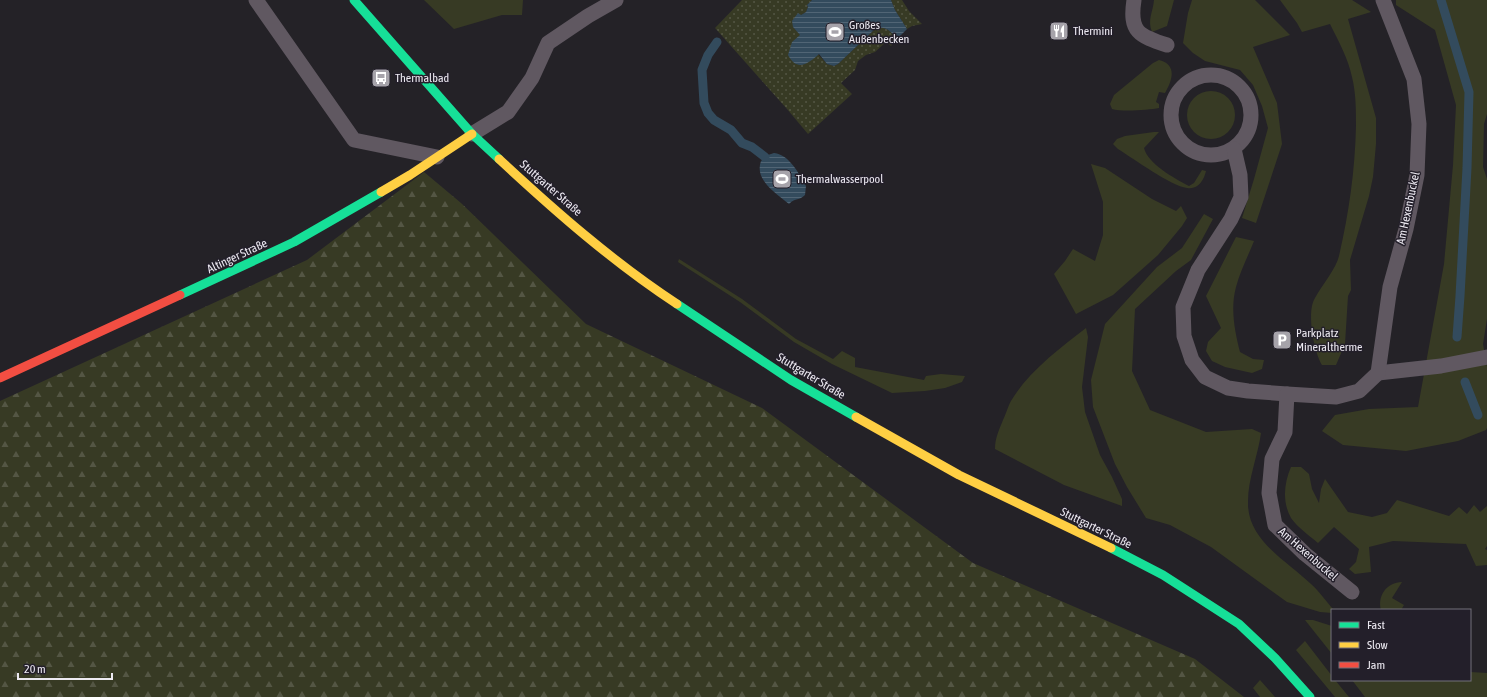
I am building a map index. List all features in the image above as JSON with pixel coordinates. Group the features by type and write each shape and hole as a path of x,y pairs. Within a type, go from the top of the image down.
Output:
{"main road":[{"name":"Stuttgarter Straße","path":"354,0 472,134 546,202 642,281 791,380 959,475 1163,575 1199,597 1239,624 1275,658 1310,697"},
{"name":"Altinger Straße","path":"0,378 294,242 410,175 472,134"}],"lane":[{"path":"256,0 354,140 437,157"},
{"path":"472,134 508,112 532,78 548,43 588,16 616,0"},
{"path":"1134,0 1132,21 1138,31 1145,38 1167,45"},
{"name":"Am Hexenbuckel","path":"1378,372 1390,287 1406,229 1417,175 1419,124 1414,79 1383,0"},
{"path":"1216,75 1229,79 1241,87 1248,99 1252,112 1250,126 1244,139 1234,149 1217,155 1205,155 1189,148 1176,135 1172,124 1174,100 1180,90 1189,82 1202,76 1216,75"},
{"path":"1234,149 1240,175 1241,197 1231,219 1198,270 1183,307 1184,336 1192,360 1205,377 1228,388 1248,391 1336,397 1359,391 1378,372 1441,366 1487,357"},
{"name":"Am Hexenbuckel","path":"1288,394 1285,432 1272,459 1268,493 1275,525 1305,554 1352,592"}],"green space":[{"path":"424,0 523,0 522,15 502,15 454,29"},
{"path":"742,0 812,0 807,5 808,7 806,12 801,15 793,27 827,64 834,66 875,29 885,29 897,39 891,46 886,42 875,52 866,55 858,61 855,70 841,83 852,94 808,134 715,28"},
{"path":"891,0 902,0 909,11 922,24 912,26 907,29 895,10"},
{"path":"1154,0 1174,0 1167,26 1152,32 1150,20"},
{"path":"1192,0 1255,0 1290,35 1253,47 1277,103 1282,144 1256,223 1242,218 1268,128 1262,106 1253,85 1240,70 1205,61 1193,53 1183,43 1188,13"},
{"path":"1280,0 1352,0 1371,12 1348,19 1376,118 1376,144 1373,177 1369,196 1350,260 1351,290 1348,296 1345,344 1336,365 1322,365 1319,359 1312,332 1311,313 1312,304 1332,272 1339,256 1346,224 1353,175 1356,102 1348,63 1330,24 1302,32"},
{"path":"1396,0 1487,0 1487,114 1484,124 1483,167 1487,179 1487,319 1483,344 1487,367 1487,428 1486,430 1458,441 1406,451 1343,445 1322,431 1335,415 1369,409 1418,407 1444,264 1453,165 1456,105 1435,30 1396,5"},
{"path":"1159,60 1165,62 1169,66 1172,74 1170,83 1165,93 1159,92 1156,102 1159,104 1159,108 1129,111 1112,109 1110,104 1114,95 1153,63"},
{"path":"1211,91 1220,93 1228,98 1233,106 1235,115 1233,124 1228,132 1220,137 1211,139 1202,137 1194,132 1189,124 1187,115 1189,106 1194,98 1202,93"},
{"path":"1159,132 1144,148 1146,154 1151,160 1162,170 1189,186 1194,183 1202,170 1206,171 1200,184 1191,188 1180,186 1162,177 1118,149 1113,144 1117,139 1125,136"},
{"path":"1091,164 1105,168 1152,199 1176,211 1181,206 1187,218 1158,255 1113,295 1076,314 1054,274 1073,249 1095,261 1103,235 1103,202"},
{"path":"424,172 461,203 586,324 762,408 973,563 1195,659 1244,697 0,697 0,401 307,260"},
{"path":"1204,214 1213,219 1191,260 1176,271 1135,309 1132,371 1150,410 1206,432 1252,429 1261,433 1248,493 1249,515 1254,528 1270,549 1317,590 1333,609 1331,609 1331,613 1320,612 1287,602 1211,547 1170,525 1146,518 1115,464 1093,407 1091,380 1105,324 1157,267 1182,248"},
{"path":"1236,237 1254,241 1238,281 1233,304 1235,328 1240,352 1253,359 1264,360 1262,369 1252,373 1225,367 1212,361 1206,351 1208,342 1221,328 1206,296"},
{"path":"679,259 742,299 796,339 833,359 842,351 855,358 855,367 924,380 926,376 941,374 965,376 962,382 945,388 892,393 832,364 794,342 740,302 678,262"},
{"path":"1086,328 1088,337 1082,387 1085,412 1100,455 1122,499 1122,506 1064,485 995,449 996,438 1000,427 1010,403 1018,390 1035,370"},
{"path":"1291,467 1301,467 1309,474 1312,489 1319,503 1321,489 1325,479 1348,512 1372,517 1387,513 1397,500 1449,516 1459,507 1467,514 1474,505 1480,512 1487,506 1487,546 1485,549 1487,550 1487,565 1476,566 1466,544 1393,541 1369,547 1371,572 1355,574 1349,569 1356,562 1359,549 1334,527 1318,543 1300,528 1291,518 1286,506 1285,492"},
{"path":"1402,582 1392,598 1404,605 1402,609 1381,609 1380,600 1384,591 1392,584"},
{"path":"1305,620 1313,620 1331,626 1331,653"},
{"path":"1305,641 1331,675 1331,681 1336,681 1349,697 1335,697 1296,650"},
{"path":"1471,672 1487,673 1487,697 1365,697 1353,681 1471,681"},
{"path":"1260,680 1275,697 1260,697 1253,688"}],"water":[{"name":"Großes Außenbecken","path":"812,0 891,0 895,10 907,29 897,39 885,29 875,29 834,66 827,64 819,54 811,61 803,65 799,65 791,60 788,55 792,42 800,35 793,27 792,21 798,13 801,15 806,12 808,7 807,5"},
{"name":"Thermalwasserpool","path":"774,153 780,154 789,161 806,186 805,195 789,204 768,186 763,180 761,174 761,161 768,155"}],"waterway":[{"path":"1441,0 1469,92 1467,168 1457,337"},
{"path":"717,42 708,55 702,70 704,103 708,113 714,120 731,130 742,143 752,147 765,157"},
{"path":"1465,382 1478,415"}],"traffic: fast":[{"path":"354,0 472,134 499,159"},
{"path":"180,295 294,242 381,192"},
{"path":"677,304 791,380 856,417"},
{"path":"1111,548 1163,575 1239,624 1275,658 1310,697"}],"traffic: slow":[{"path":"381,192 410,175 472,134"},
{"path":"499,159 541,198 607,253 653,288 677,304"},
{"path":"856,417 959,475 1111,548"}],"traffic: jam":[{"path":"0,378 180,295"}],"place":[{"name":"Thermini","path":"1059,31"},
{"name":"Großes Außenbecken","path":"835,32"},
{"name":"Thermalbad","path":"381,78"},
{"name":"Thermalwasserpool","path":"782,179"},
{"name":"Parkplatz Mineraltherme","path":"1282,340"}]}
